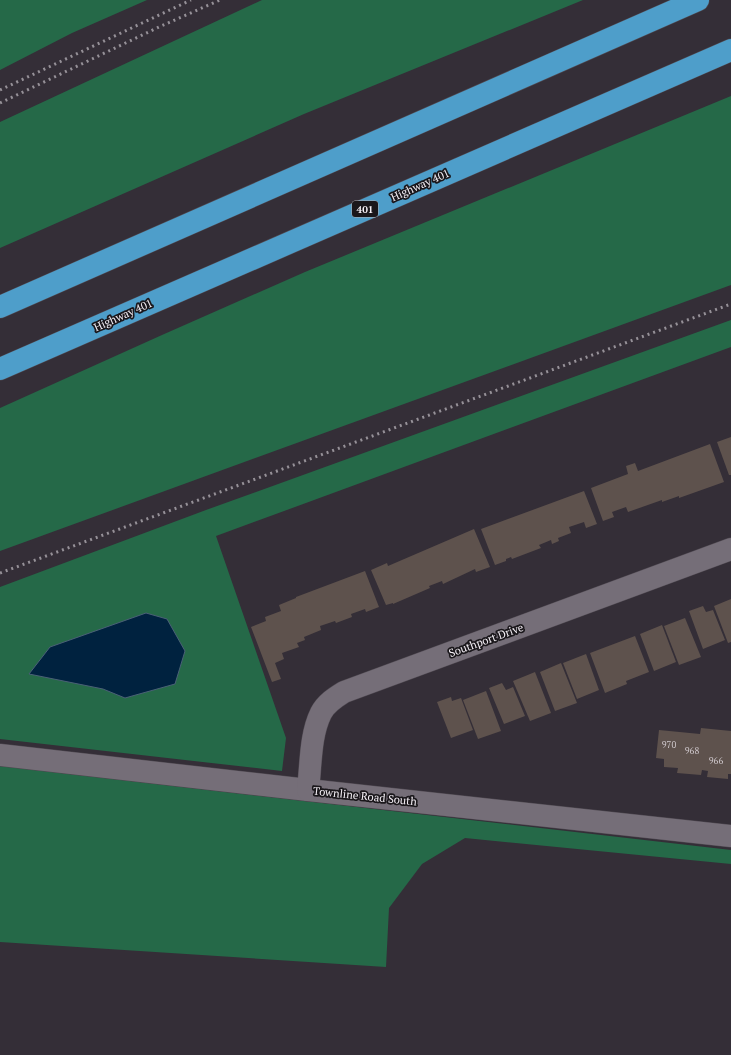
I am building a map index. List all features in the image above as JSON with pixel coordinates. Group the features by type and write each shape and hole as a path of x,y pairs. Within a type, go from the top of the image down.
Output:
{"highway":[{"path":"0,307 698,0"},
{"name":"Highway 401","path":"0,369 731,50"}],"street":[{"name":"Southport Drive","path":"308,790 314,733 322,712 333,699 344,692 731,549"},
{"name":"Townline Road South","path":"0,754 308,790 731,836"}],"green space":[{"path":"0,0 147,0 72,33 0,70"},
{"path":"262,0 583,0 304,114 0,248 0,122"},
{"path":"731,96 731,285 0,551 0,408 305,272"},
{"path":"731,320 731,347 216,536 286,738 282,771 0,739 0,587 206,510"},
{"path":"0,766 731,850 731,864 465,838 422,864 389,908 386,967 0,942"}],"water":[{"path":"146,613 167,619 185,651 175,684 125,698 103,689 29,674 50,647"}],"building":[{"path":"731,437 731,475 729,475 717,442"},
{"path":"710,444 724,482 679,498 679,496 662,502 662,500 628,512 626,507 612,512 614,517 603,521 591,488 628,474 626,466 635,463 638,471"},
{"path":"584,491 597,524 586,528 584,522 569,527 571,533 558,538 559,541 552,544 551,540 539,545 541,548 512,559 511,557 506,559 506,561 495,565 481,529"},
{"path":"474,529 490,567 476,572 475,569 443,584 442,581 429,586 430,588 393,604 386,605 371,570 387,563 388,566"},
{"path":"365,571 379,607 366,612 365,609 351,614 352,617 336,623 335,621 320,626 321,630 304,637 305,640 297,643 299,647 282,653 284,659 275,663 281,679 272,682 251,627 266,621 265,617 281,611 279,605"},
{"path":"731,599 731,642 728,643 714,606"},
{"path":"703,606 706,612 713,610 725,640 703,649 689,611"},
{"path":"685,618 701,657 679,665 664,626"},
{"path":"662,625 676,662 654,671 640,634"},
{"path":"635,636 649,672 626,681 627,684 605,693 590,653"},
{"path":"586,654 599,690 577,699 563,663"},
{"path":"561,663 577,703 555,711 540,672"},
{"path":"535,672 551,713 530,721 513,681"},
{"path":"502,683 506,690 513,687 525,716 504,724 489,688"},
{"path":"486,691 501,731 478,739 463,700"},
{"path":"451,697 452,701 461,698 473,730 451,738 437,702"},
{"path":"701,728 731,731 731,774 728,774 728,779 707,777 708,771 702,770 701,775 677,773 678,768 664,767 664,759 656,758 659,730 700,734"}],"railway":[{"path":"0,90 191,0"},
{"path":"0,103 159,27 220,0"},
{"path":"0,573 731,304"}]}
